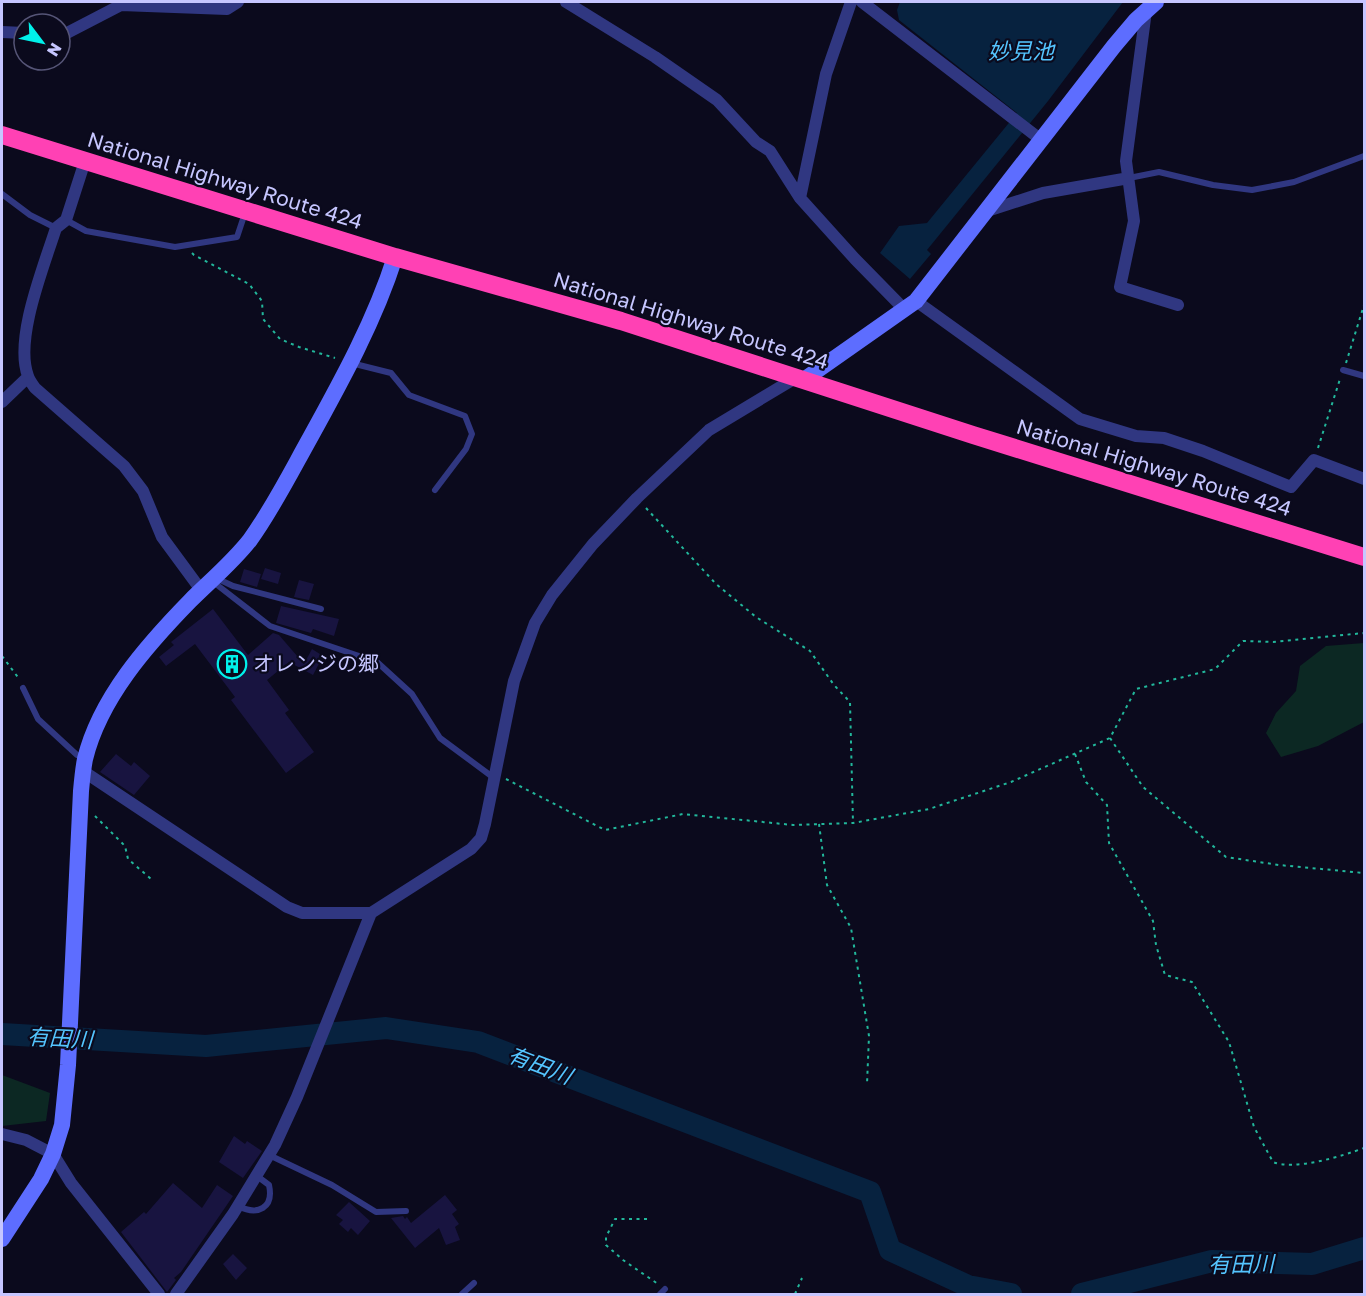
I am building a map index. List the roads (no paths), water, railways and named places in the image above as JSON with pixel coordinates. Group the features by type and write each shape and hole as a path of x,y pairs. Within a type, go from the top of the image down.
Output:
{"highway":[{"name":"National Highway Route 424","path":"2,135 395,257 621,321 973,435 1365,556"}],"street":[{"path":"72,30 121,5 227,9 238,2"},
{"path":"566,2 655,57 717,100 756,142 770,151 800,198 855,259 910,305 1080,419 1136,436 1164,438 1203,451 1292,487 1314,460 1365,479"},
{"path":"800,198 826,74 851,2"},
{"path":"862,2 1040,139"},
{"path":"84,765 287,907 302,913 371,913 471,849 481,838 485,824 514,681 535,623 552,595 593,544 637,498 709,430 801,378 910,305 1114,46 1151,6"},
{"path":"1151,6 1126,161 1134,221 1120,287 1178,305"},
{"path":"85,161 26,327 25,357 28,376 35,388 124,466 143,491 162,537 210,583"},
{"path":"984,212 1043,194 1129,178"},
{"path":"2,1239 37,1186 53,1154 62,1125 68,1065 80,801 84,765 103,712 131,669 163,630 235,558 263,520 351,362 395,257"},
{"path":"2,402 28,376"},
{"path":"176,1294 238,1205 268,1155 297,1097 371,913"},
{"path":"2,1134 26,1140 53,1154 71,1183 159,1294"}],"lane":[{"path":"1129,178 1160,172 1213,185 1252,190 1294,182 1365,156"},
{"path":"2,194 30,215 86,231 174,247 237,237 246,210"},
{"path":"351,362 391,373 409,395 465,416 472,434 469,442 435,490"},
{"path":"1343,370 1365,376"},
{"path":"210,583 233,586 321,609"},
{"path":"210,583 270,626 377,662 412,694 440,738 494,778"},
{"path":"23,688 38,719 77,755 84,765"},
{"path":"268,1155 332,1185 376,1212 406,1211"},
{"path":"238,1205 256,1212 264,1208 271,1194 269,1185 256,1175"},
{"path":"462,1294 474,1283"}],"water":[{"name":"妙見池","path":"900,2 1123,2 1048,101 927,250 931,254 910,279 880,253 899,226 927,223 1017,113 899,20 897,10"}],"waterway":[{"name":"有田川","path":"2,1034 206,1046 386,1028 478,1042 870,1192 890,1250 968,1286 1011,1294"},
{"name":"有田川","path":"1082,1294 1212,1261 1312,1264 1364,1248"}],"place":[{"name":"オレンジの郷","path":"232,664"}]}
